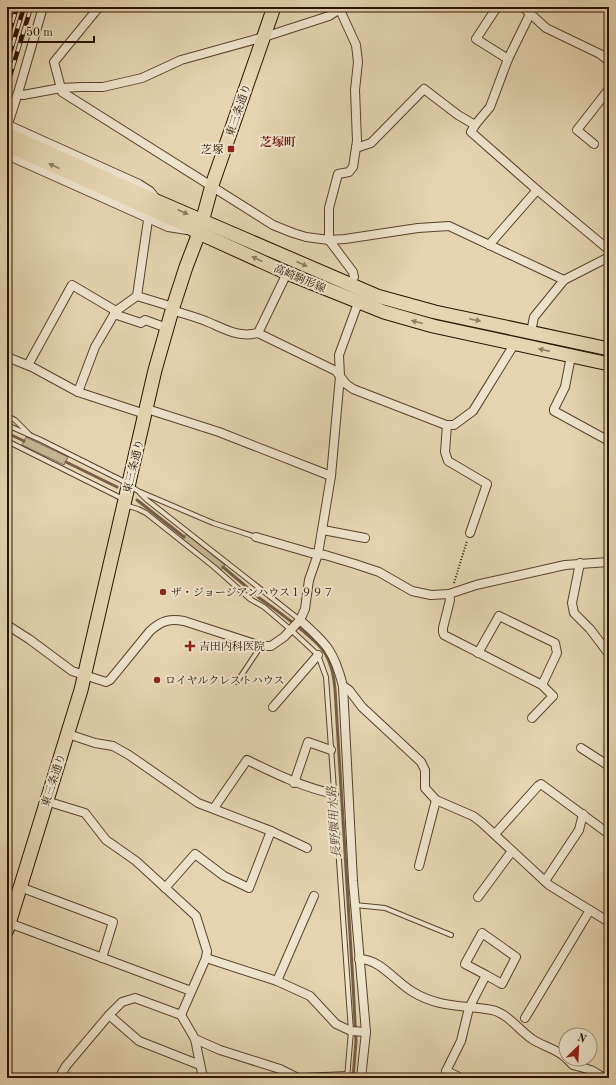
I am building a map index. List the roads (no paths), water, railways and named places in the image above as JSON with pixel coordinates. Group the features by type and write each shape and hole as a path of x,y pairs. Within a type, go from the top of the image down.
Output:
{"main road":[{"name":"東三条通り","path":"8,927 85,676 124,502 134,488 146,411 155,370 167,328 186,267 201,226 212,185 274,7"},
{"name":"高崎駒形線","path":"7,134 177,221 201,226 377,296 409,305 609,349"},
{"name":"高崎駒形線","path":"7,145 152,209"},
{"name":"高崎駒形線","path":"201,226 287,273 384,312 433,326 609,364"}],"street":[{"path":"43,7 7,125 139,184 150,191 152,209 137,296 115,313 95,347 78,392"},
{"path":"99,7 54,62 62,92 282,229 306,237 329,240 418,228 449,226 564,280"},
{"path":"497,7 476,39 508,60"},
{"path":"523,7 546,28 600,54 609,61"},
{"path":"18,93 23,95 61,88 103,87 136,80 155,73 181,60 264,37 329,16 341,8 356,45 358,62 355,90 357,141 353,167 349,172 338,174 333,189 328,208 329,240 353,272 354,277 350,285"},
{"path":"530,14 508,60 490,107 471,132 609,250"},
{"path":"356,148 371,142 424,89 458,116 475,125"},
{"path":"594,144 577,130 609,89"},
{"path":"7,155 152,209"},
{"path":"489,245 537,190"},
{"path":"531,332 534,317 564,280 609,257"},
{"path":"137,296 208,322 232,333 254,334 258,332 287,273"},
{"path":"28,365 72,285 115,313 141,323 145,320 167,328"},
{"path":"7,625 29,639 72,671 106,682 110,680 156,625 168,620 184,621 261,646 271,646 295,626 305,609 309,580 318,554 323,530 331,476 340,376 340,355 358,302"},
{"path":"258,332 336,372 346,384 354,388 447,426 458,422 473,411 515,343"},
{"path":"571,356 567,381 555,405 554,412 609,441"},
{"path":"7,357 28,365 78,392 219,432 331,476"},
{"path":"447,426 445,452 448,461 487,484 470,533"},
{"path":"323,530 365,538"},
{"path":"256,537 342,559 368,568 419,593 431,595 452,594 476,584 565,565 609,562"},
{"path":"580,564 572,609 574,613 590,628 609,654"},
{"path":"452,594 444,623 444,635 542,685 553,696 532,718"},
{"path":"478,653 499,616 555,643 557,653 542,685"},
{"path":"295,626 319,637 330,650 343,686 363,1031 362,1078"},
{"path":"273,707 318,655"},
{"path":"343,686 349,690 362,707 421,762 425,770 425,788 436,800 473,816 496,834 549,885 609,922"},
{"path":"68,734 95,743 113,746 198,803 270,831 307,848"},
{"path":"294,783 308,742 331,750"},
{"path":"581,748 609,766"},
{"path":"214,808 247,760 294,783 334,794"},
{"path":"496,834 538,786 542,784 609,834"},
{"path":"46,800 85,813 106,840 136,861 196,916 207,951 206,958 181,1014"},
{"path":"419,866 436,800"},
{"path":"545,881 579,830 583,814"},
{"path":"165,888 195,854 224,876 249,888 270,831"},
{"path":"478,897 512,851"},
{"path":"20,887 113,922 102,958"},
{"path":"277,981 314,896"},
{"path":"524,1018 590,910"},
{"path":"8,927 102,958 191,991"},
{"path":"482,933 516,957 502,984 486,975 465,964 482,933"},
{"path":"206,958 277,981 310,996 336,1024 351,1031 363,1031"},
{"path":"359,959 366,959 376,964 413,992 443,1004 494,1010 510,1020 531,1038 558,1054"},
{"path":"457,1076 446,1071 461,1041 469,1008 486,975"},
{"path":"59,1078 66,1066 109,1014 122,1002 135,998 181,1014 196,1039 203,1078"},
{"path":"109,1014 139,1041 200,1065"},
{"path":"196,1039 220,1050 280,1069 298,1078"},
{"path":"581,1067 592,1070 605,1078 609,1072"},
{"path":"301,1078 347,1077"}],"lane":[{"path":"7,416 15,420 33,436"},
{"path":"7,425 33,436 134,488 218,525 256,537"},
{"path":"7,441 56,464 124,502 142,510 214,567 250,599 295,626"},
{"path":"134,488 295,626 318,655 326,677 351,1031 347,1077"},
{"path":"236,682 261,646"},
{"path":"355,905 385,908 451,935"}],"waterway":[{"name":"長野堰用水路","path":"7,433 24,441"},
{"name":"長野堰用水路","path":"66,462 117,487"},
{"name":"長野堰用水路","path":"137,500 184,537"},
{"name":"長野堰用水路","path":"223,567 255,594"},
{"name":"長野堰用水路","path":"258,597 320,646 327,657 333,675 356,1041 353,1078"}],"railway":[{"path":"7,40 17,7"},
{"path":"7,63 24,7"},
{"path":"7,86 31,7"}],"place":[{"name":"芝塚","path":"231,149"},
{"name":"ザ・ジョージアンハウス１９９７","path":"163,592"},
{"name":"吉田内科医院","path":"190,646"},
{"name":"ロイヤルクレストハウス","path":"157,680"}],"district":[{"name":"芝塚町","path":"278,142"}]}
